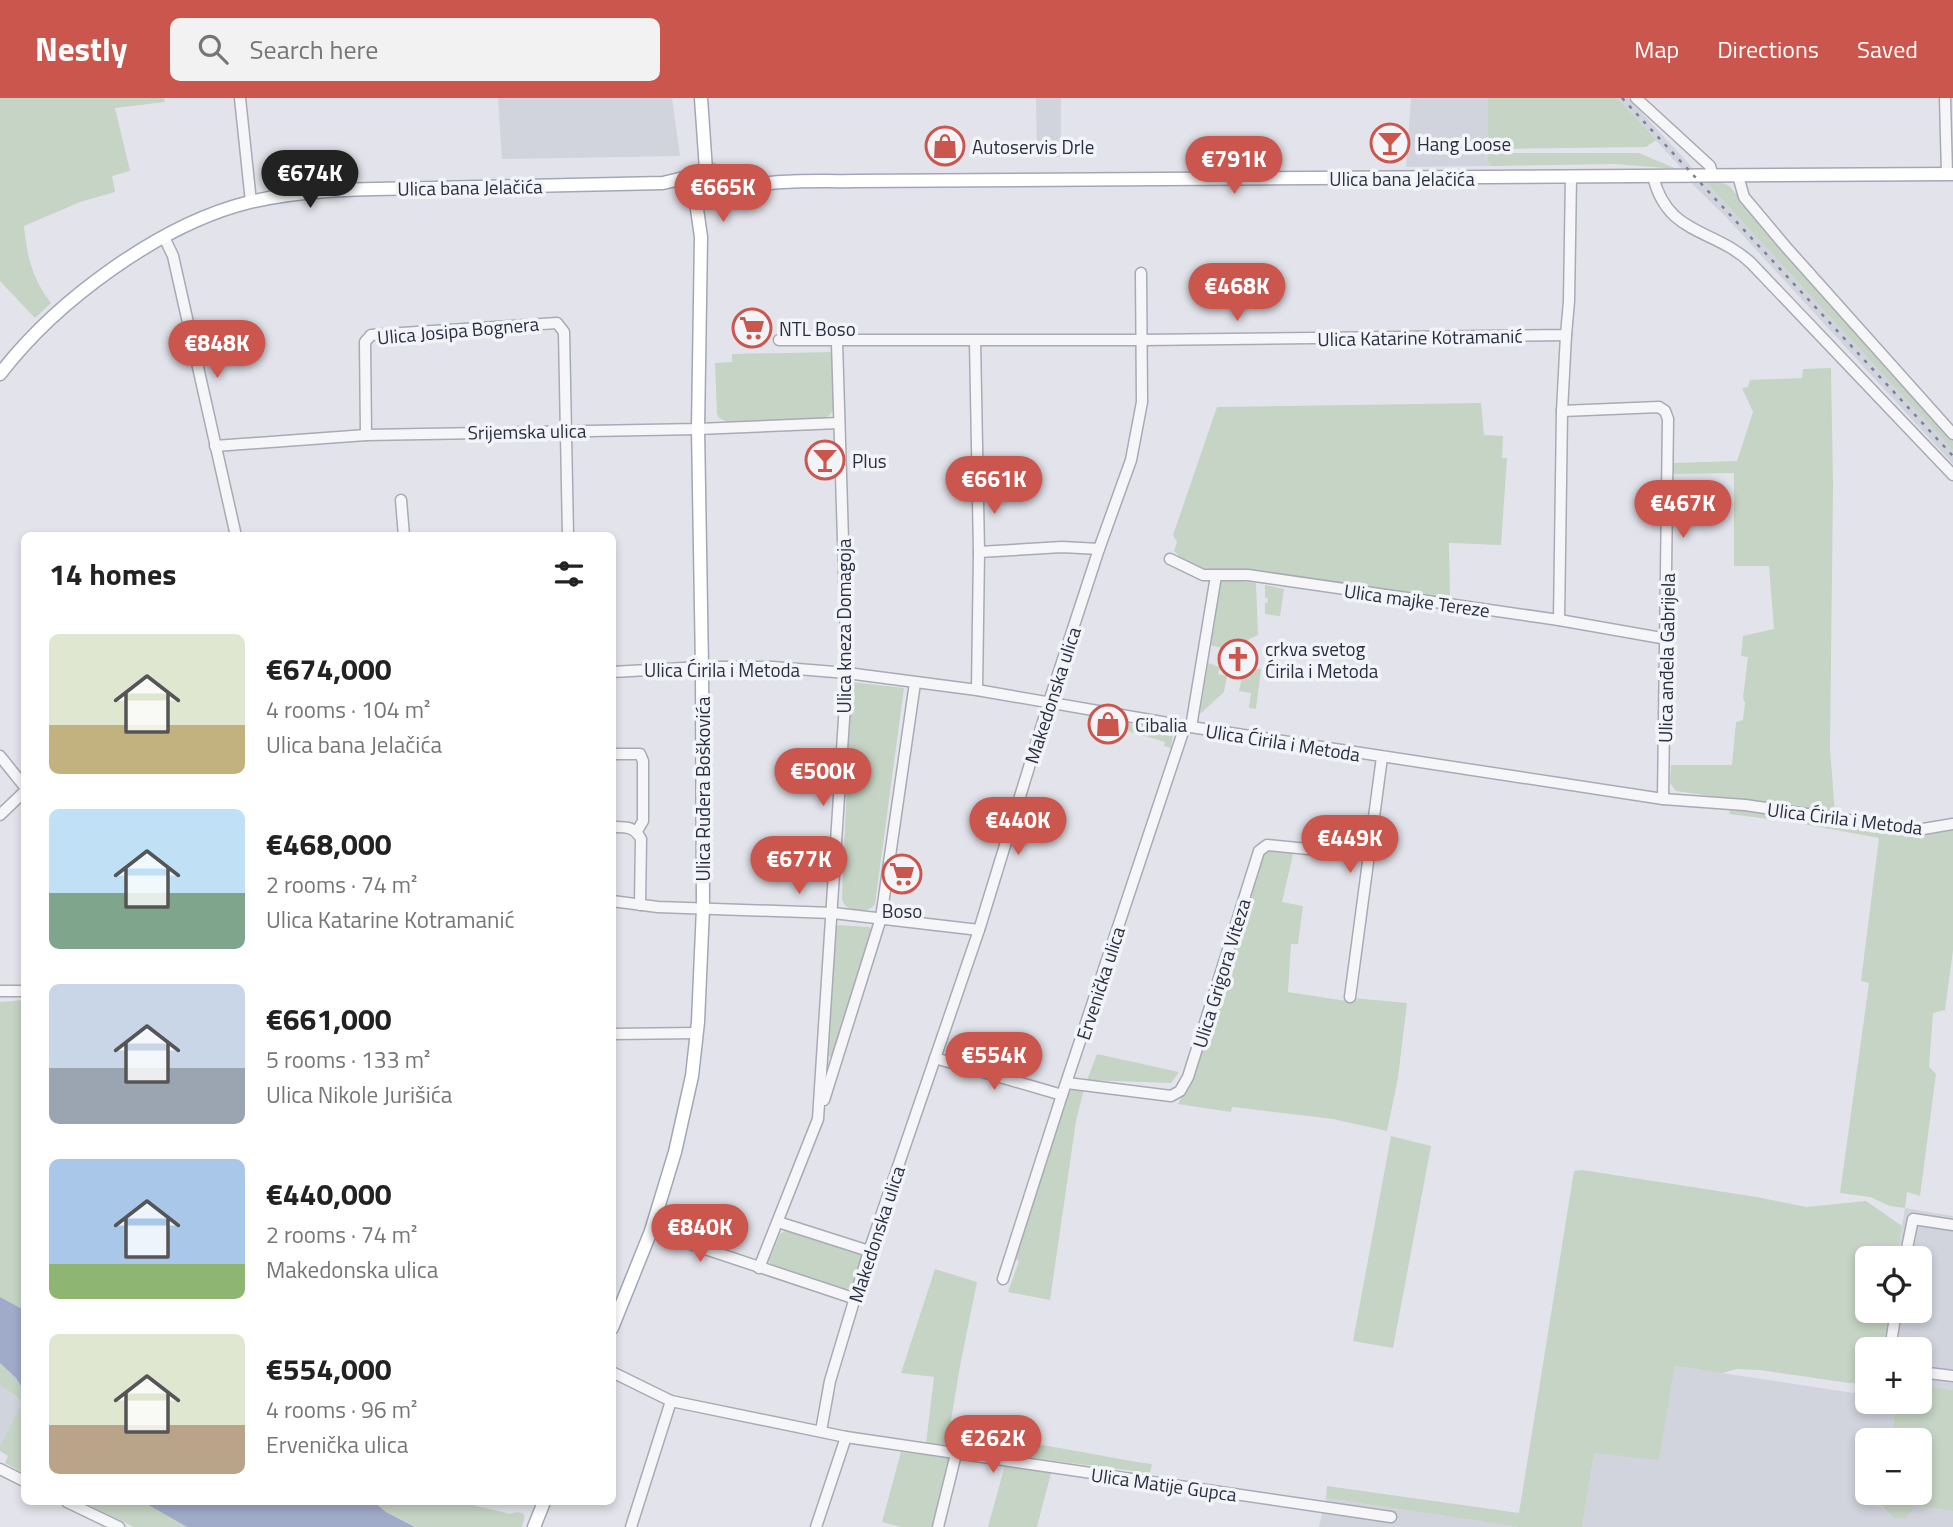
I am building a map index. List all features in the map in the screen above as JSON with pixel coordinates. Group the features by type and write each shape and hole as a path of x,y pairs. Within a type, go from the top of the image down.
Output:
{"main road":[{"path":"693,193 691,185 701,172 701,98"},
{"name":"Ulica bana Jelačića","path":"0,374 61,310 131,256 220,211 251,202 295,195 374,189 663,183 711,170 730,179 774,183 1950,174"},
{"path":"719,197 724,186 721,175"},
{"name":"Ulica bana Jelačića","path":"663,183 693,193 703,201 739,189 774,183"},
{"name":"Ulica Ruđera Boškovića","path":"616,1318 651,1231 675,1152 692,1076 702,965 702,667 698,429 701,237 693,193"},
{"name":"Ulica Ruđera Boškovića","path":"701,237 719,197"},
{"path":"534,1527 543,1505"}],"street":[{"path":"240,98 251,202"},
{"path":"1636,98 1710,166 1713,176"},
{"path":"1945,98 1950,174"},
{"path":"1653,176 1659,193 1675,218 1683,225 1740,253 1953,475"},
{"path":"1738,176 1744,197 1953,434"},
{"path":"1559,620 1562,411 1569,301 1571,177"},
{"path":"164,237 173,256 235,532"},
{"name":"Makedonska ulica","path":"821,1431 830,1381 869,1251 979,930 1049,702 1131,460 1142,402 1142,273"},
{"name":"Ulica Josipa Bognera","path":"366,435 366,342 371,335 552,322 561,326 564,332 568,532"},
{"name":"Ulica Katarine Kotramanić","path":"779,341 1566,335"},
{"path":"975,341 979,552 977,690"},
{"name":"Ulica kneza Domagoja","path":"818,1119 847,673 837,342"},
{"name":"Ulica anđela Gabrijela","path":"1562,411 1659,407 1665,411 1668,419 1663,799"},
{"name":"Srijemska ulica","path":"215,446 366,435 698,429 839,423"},
{"path":"401,500 404,532"},
{"path":"979,552 1062,547 1099,549"},
{"name":"Ulica majke Tereze","path":"1170,559 1194,572 1216,576 1248,575 1559,620 1667,639"},
{"name":"Ervenička ulica","path":"1003,1279 1062,1095 1188,727 1216,576"},
{"name":"Ulica Ćirila i Metoda","path":"616,671 774,667 847,673 977,690 1188,727 1663,799 1745,805 1917,830 1953,824"},
{"name":"Ulica kneza Domagoja","path":"759,1268 818,1119 881,918 915,683"},
{"path":"616,754 640,754 643,761 643,821 637,831"},
{"path":"0,756 21,782"},
{"path":"1350,997 1382,757"},
{"path":"0,815 21,795"},
{"path":"616,827 631,827 641,839 640,905"},
{"name":"Ulica Grigora Viteza","path":"1067,1083 1171,1096 1180,1091 1188,1077 1259,851 1267,845 1368,855"},
{"path":"616,902 640,905 833,913 979,930"},
{"path":"0,991 21,991"},
{"path":"616,1034 697,1033"},
{"path":"935,1058 1062,1095"},
{"path":"1907,1246 1913,1219 1953,1225"},
{"path":"778,1222 869,1251"},
{"path":"651,1231 856,1299"},
{"path":"1932,1373 1953,1376"},
{"name":"Ulica Matije Gupca","path":"616,1374 671,1401 846,1437 1391,1517"},
{"path":"631,1527 671,1401"},
{"path":"816,1527 846,1437"},
{"path":"938,1527 956,1454"},
{"path":"0,1469 21,1480"},
{"path":"73,1505 119,1527"}],"shaded area":[{"path":"498,98 672,98 680,156 502,159"},
{"path":"1036,98 1061,98 1061,157 1037,158"},
{"path":"1411,98 1488,98 1487,153 1491,166 1406,167"},
{"path":"1617,98 1628,98 1911,404 1953,450 1953,464 1726,217 1677,169 1682,169"},
{"path":"1905,1208 1953,1216 1953,1390 1932,1387 1932,1337 1885,1337 1887,1323 1932,1323 1932,1246 1899,1246"},
{"path":"1675,1366 1855,1393 1855,1414 1895,1414 1892,1428 1855,1428 1855,1505 1876,1505 1893,1518 1905,1519 1916,1506 1953,1511 1953,1527 1582,1527 1594,1453 1659,1459"},
{"path":"0,1385 21,1399 21,1405 0,1446"},
{"path":"1326,1498 1519,1527 1319,1527"}],"green space":[{"path":"0,98 164,98 165,102 115,108 130,171 112,176 115,192 80,202 24,226 32,267 39,285 51,303 35,318 0,281"},
{"path":"1488,98 1617,98 1656,140 1646,147 1487,149"},
{"path":"1487,153 1639,153 1677,169 1614,164 1491,166"},
{"path":"1704,180 1730,187 1953,440 1953,450"},
{"path":"832,352 834,408 825,418 728,422 719,418 715,363 732,362 732,354"},
{"path":"1831,368 1833,485 1830,748 1835,814 1676,791 1670,783 1671,765 1732,765 1736,722 1743,720 1745,703 1743,698 1748,657 1741,656 1743,636 1774,629 1769,566 1734,566 1734,473 1671,474 1672,463 1737,461 1753,412 1742,388 1748,387 1750,380 1802,378 1803,369"},
{"path":"1481,403 1484,435 1503,436 1502,458 1507,458 1501,545 1449,543 1450,602 1202,571 1174,551 1177,542 1173,535 1217,407"},
{"path":"1224,579 1256,583 1258,635 1248,642 1234,640 1233,646 1228,649 1208,645 1210,634 1214,630 1211,627 1218,582"},
{"path":"1265,585 1284,589 1280,616 1265,614 1268,598 1265,598"},
{"path":"1208,663 1220,667 1218,674 1227,676 1224,692 1200,714"},
{"path":"1249,668 1261,669 1256,709 1249,708 1251,693 1239,691 1243,672"},
{"path":"851,682 904,688 875,904 862,911 847,907 842,899"},
{"path":"1127,723 1173,733 1171,748 1164,746 1165,742 1125,730"},
{"path":"1731,807 1953,828 1953,950 1945,1010 1933,1013 1929,1067 1936,1074 1920,1196 1907,1192 1905,1208 1890,1206 1870,1197 1840,1193 1869,983 1861,981 1879,838 1729,814"},
{"path":"1266,849 1294,850 1282,902 1303,906 1298,944 1291,944 1288,992 1353,1002 1353,998 1407,1003 1398,1078 1387,1131 1333,1119 1232,1107 1231,1112 1178,1104 1192,1077"},
{"path":"836,925 869,927 873,931 834,1056 831,1057 826,1054"},
{"path":"21,1000 21,1308 0,1297 0,1002"},
{"path":"1097,1054 1179,1072 1171,1083 1087,1080"},
{"path":"1069,1089 1084,1089 1076,1121 1050,1300 1008,1292 1019,1261 1013,1258"},
{"path":"1391,1136 1431,1146 1393,1348 1353,1341"},
{"path":"1582,1170 1757,1197 1806,1207 1866,1201 1902,1226 1899,1246 1855,1246 1855,1323 1887,1323 1885,1337 1855,1337 1855,1383 1760,1370 1737,1369 1722,1373 1675,1366 1659,1460 1594,1453 1582,1527 1519,1527 1326,1498 1327,1486 1519,1513 1574,1171"},
{"path":"786,1230 861,1253 863,1257 854,1288 846,1289 771,1265 769,1261 780,1234"},
{"path":"935,1269 977,1282 947,1445 926,1443 934,1377 901,1373"},
{"path":"0,1363 21,1386 21,1399 19,1399 0,1385"},
{"path":"1932,1387 1953,1390 1953,1511 1916,1506 1905,1519 1893,1518 1878,1505 1932,1505 1932,1428 1892,1428 1895,1414 1932,1414"},
{"path":"21,1405 21,1471 5,1463 8,1456 0,1451"},
{"path":"1026,1442 1152,1464 1150,1473 1023,1457"},
{"path":"901,1452 951,1458 934,1527 901,1527 882,1522"},
{"path":"1005,1465 1051,1473 1037,1527 988,1527"},
{"path":"88,1505 148,1505 187,1527 134,1527"},
{"path":"378,1505 472,1505 525,1516 522,1527 416,1527"}],"water":[{"path":"0,1297 21,1308 21,1386 0,1363"},
{"path":"148,1505 378,1505 415,1527 187,1527"}],"railway":[{"path":"1622,98 1953,456"}],"place":[{"name":"Hang Loose","path":"1390,143"},
{"name":"Autoservis Drle","path":"945,146"},
{"name":"NTL Boso","path":"752,328"},
{"name":"Plus","path":"825,460"},
{"name":"crkva svetog Ćirila i Metoda","path":"1238,659"},
{"name":"Cibalia","path":"1108,724"},
{"name":"Boso","path":"902,874"}]}
